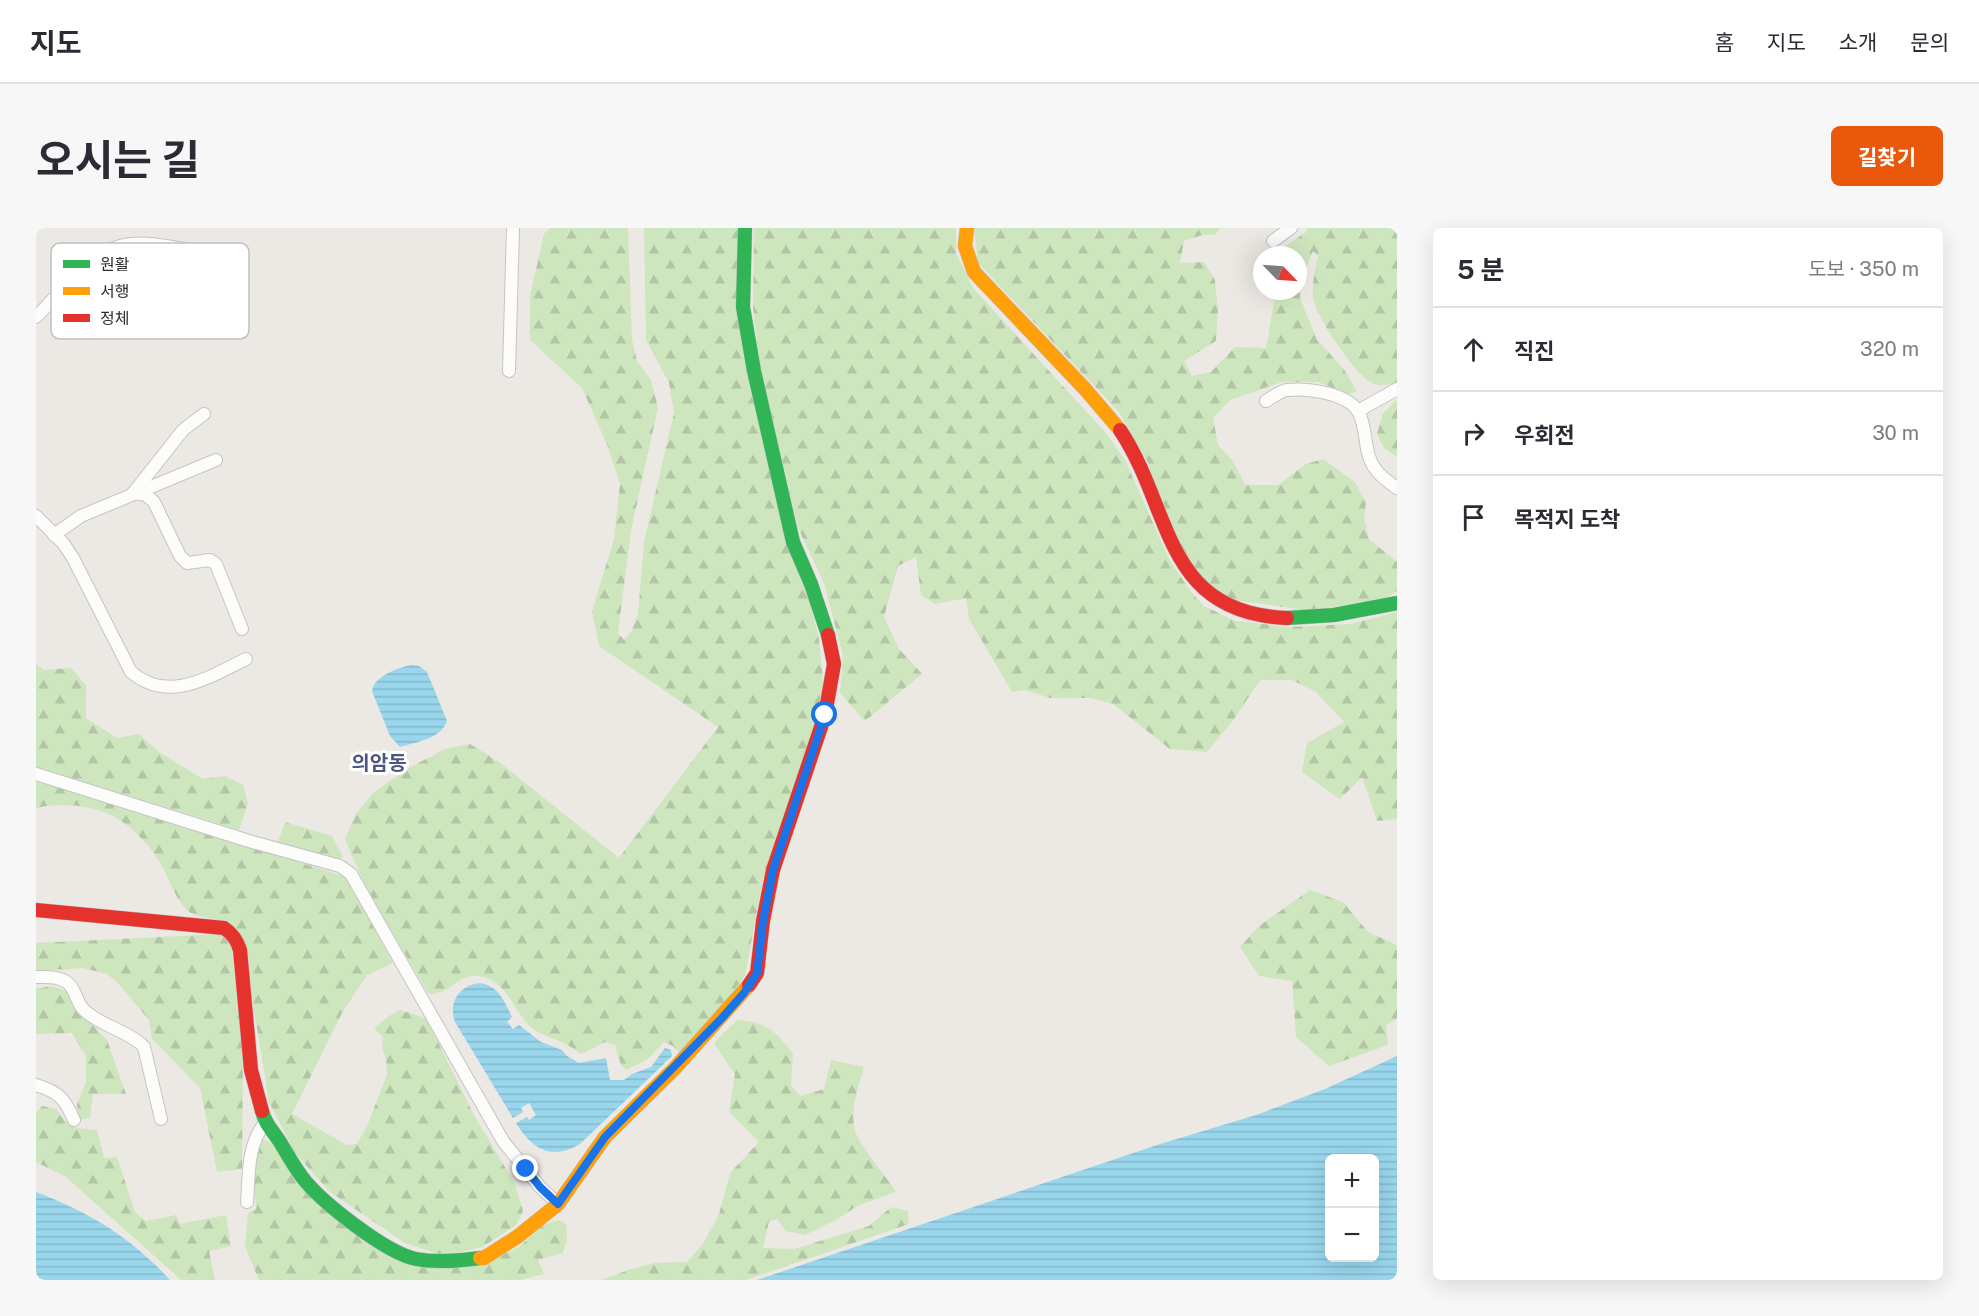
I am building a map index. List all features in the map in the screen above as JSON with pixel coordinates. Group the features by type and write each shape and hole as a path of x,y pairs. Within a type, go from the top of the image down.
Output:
{"street":[{"path":"509,371 513,228"},
{"path":"36,910 224,928 232,932 237,938 240,950 250,1070 265,1123 278,1138 303,1178 324,1201 379,1241 415,1259 452,1262 484,1258 517,1237 558,1204 605,1137 722,1018 744,993 757,973 763,921 773,870 825,715 834,664 827,628 793,542 754,371 743,308 745,228"},
{"path":"967,228 966,246 974,272 1109,415 1123,434 1138,461 1173,549 1191,579 1211,597 1227,607 1249,614 1293,619 1367,610 1397,603"},
{"path":"1273,241 1291,228"},
{"path":"36,317 51,302"},
{"path":"1358,411 1397,388"},
{"path":"1266,401 1284,391 1312,389 1346,401 1358,411 1368,457 1376,471 1397,488"},
{"path":"133,493 183,430 204,414"},
{"path":"54,535 81,516 216,460"},
{"path":"133,493 146,495 154,502 180,556 187,562 210,560 216,564 243,629"},
{"path":"36,516 63,543 73,558 131,672 143,682 163,687 194,684 246,659"},
{"path":"36,774 249,841 340,866 351,874 503,1141 540,1187 558,1204"},
{"path":"36,977 55,977 63,980 72,986 77,1000 88,1013 144,1047 161,1119"},
{"path":"36,1085 49,1089 63,1098 74,1120"},
{"path":"247,1202 251,1151 254,1139 265,1123"}],"green space":[{"path":"550,228 628,228 632,340 637,361 651,380 658,408 631,530 618,633 624,640 631,632 638,614 644,542 674,413 669,383 646,340 644,228 738,228 737,309 819,639 823,681 815,727 763,878 745,976 715,1015 679,1052 664,1042 648,1059 626,1070 621,1065 615,1045 605,1042 581,1054 566,1044 537,1031 525,1021 505,992 492,980 484,977 468,977 442,991 429,994 367,891 345,839 356,814 374,792 409,768 445,749 470,744 499,762 619,858 718,727 599,646 592,611 614,539 620,484 608,447 582,388 530,340 530,296 544,234"},
{"path":"754,228 956,228 956,253 973,288 1106,433 1125,460 1169,559 1191,592 1204,606 1235,621 1289,627 1350,624 1397,612 1397,819 1377,821 1362,777 1340,799 1302,772 1307,743 1344,722 1316,692 1292,680 1260,680 1232,722 1207,752 1170,749 1113,704 1090,698 1050,698 1025,690 1012,692 969,619 966,598 935,604 921,595 916,557 898,566 884,617 899,649 922,674 865,721 840,693 843,656 824,583 798,528 760,368 753,307"},
{"path":"974,228 1221,228 1214,235 1202,235 1184,241 1180,263 1204,262 1215,280 1218,310 1216,341 1184,361 1192,376 1211,372 1235,347 1266,348 1274,300 1301,300 1317,340 1343,368 1357,391 1349,394 1318,382 1282,382 1230,400 1213,418 1218,445 1233,461 1245,485 1278,485 1306,464 1323,459 1355,482 1366,503 1364,518 1369,539 1397,562 1397,591 1383,600 1305,610 1234,600 1207,584 1184,556 1160,502 1148,463 1119,412 978,263"},
{"path":"1308,228 1397,228 1397,382 1379,385 1367,379 1348,359 1329,331 1313,298 1313,282 1318,256 1313,251 1307,266 1307,246 1286,246 1306,232"},
{"path":"1397,400 1397,457 1384,448 1377,434 1383,413"},
{"path":"36,664 44,670 71,668 86,685 86,718 117,738 139,734 159,752 203,779 225,776 243,785 248,803 239,830 36,767"},
{"path":"36,777 204,833 347,877 393,963 367,975 342,1013 292,1114 347,1145 357,1144 367,1126 387,1075 386,1059 382,1048 383,1037 374,1029 387,1017 400,1010 426,1018 474,1115 515,1184 523,1211 516,1225 482,1247 444,1256 405,1243 330,1192 295,1153 269,1102 250,985 218,920 191,913 186,908 178,898 153,852 137,834 118,819 109,814 78,806 56,805 36,808"},
{"path":"285,822 332,836 343,857 338,860 277,845"},
{"path":"1310,890 1343,902 1368,932 1397,945 1397,1019 1386,1025 1388,1045 1329,1066 1296,1037 1292,981 1259,976 1240,947 1259,926"},
{"path":"222,934 231,941 243,1052 242,1169 217,1172 200,1088 152,1039 149,1020 118,983 107,974 83,968 36,971 36,943"},
{"path":"52,986 65,991 107,1040 126,1094 93,1094 90,1118 79,1120 77,1104 86,1082 86,1056 72,1033 36,1034 36,989"},
{"path":"737,1020 756,1023 770,1029 787,1046 793,1054 791,1085 800,1096 824,1089 831,1060 864,1067 855,1104 854,1126 860,1141 896,1192 857,1206 805,1235 786,1231 777,1219 769,1221 763,1248 794,1249 869,1226 891,1207 908,1211 909,1224 746,1280 602,1280 655,1263 687,1262 703,1244 719,1214 730,1173 759,1142 729,1112 735,1074 714,1043"},
{"path":"42,1106 56,1109 76,1128 97,1130 104,1158 117,1157 135,1212 146,1221 176,1215 180,1224 226,1215 231,1246 209,1251 215,1280 181,1280 66,1177 36,1162 36,1113"},
{"path":"263,1140 272,1143 395,1257 484,1264 519,1247 543,1225 559,1220 566,1224 567,1240 563,1253 538,1260 544,1274 521,1280 259,1280 245,1246 248,1213 256,1209 255,1165"}],"water":[{"path":"411,665 419,666 427,672 447,721 434,736 400,747 390,736 372,691 382,677"},
{"path":"480,983 492,987 500,995 512,1017 507,1022 513,1029 519,1025 541,1042 562,1050 579,1063 606,1058 610,1080 624,1080 632,1074 651,1067 665,1048 671,1050 672,1056 580,1144 560,1152 543,1150 529,1140 516,1123 527,1117 529,1120 536,1115 529,1103 521,1108 523,1112 513,1118 455,1022 453,1008 457,996 466,987"},
{"path":"1397,1056 1397,1280 757,1280 1157,1145 1256,1115 1325,1089"},
{"path":"36,1192 75,1209 109,1228 140,1251 170,1280 36,1280"}],"traffic: fast":[{"path":"745,228 743,307 754,371 793,542 811,584 828,635"},
{"path":"1287,618 1334,615 1397,603"},
{"path":"262,1111 267,1124 302,1177 324,1200 372,1237 403,1255 416,1259 448,1261 480,1258"}],"traffic: slow":[{"path":"967,228 965,246 974,272 1085,389 1120,430"},
{"path":"480,1258 484,1258 517,1237 558,1204 605,1137 675,1068 749,985"}],"traffic: jam":[{"path":"1120,430 1137,461 1176,552 1193,577 1216,598 1246,612 1287,618"},
{"path":"749,985 757,973 763,921 773,870 825,715 834,664 828,635"},
{"path":"36,910 224,928 230,933 240,950 251,1070 262,1111"}],"district":[{"name":"의암동","path":"379,763"}],"route":[{"path":"526,1169 540,1187 558,1204 605,1137 675,1068 744,993 757,973 763,921 773,870 825,715"}]}
